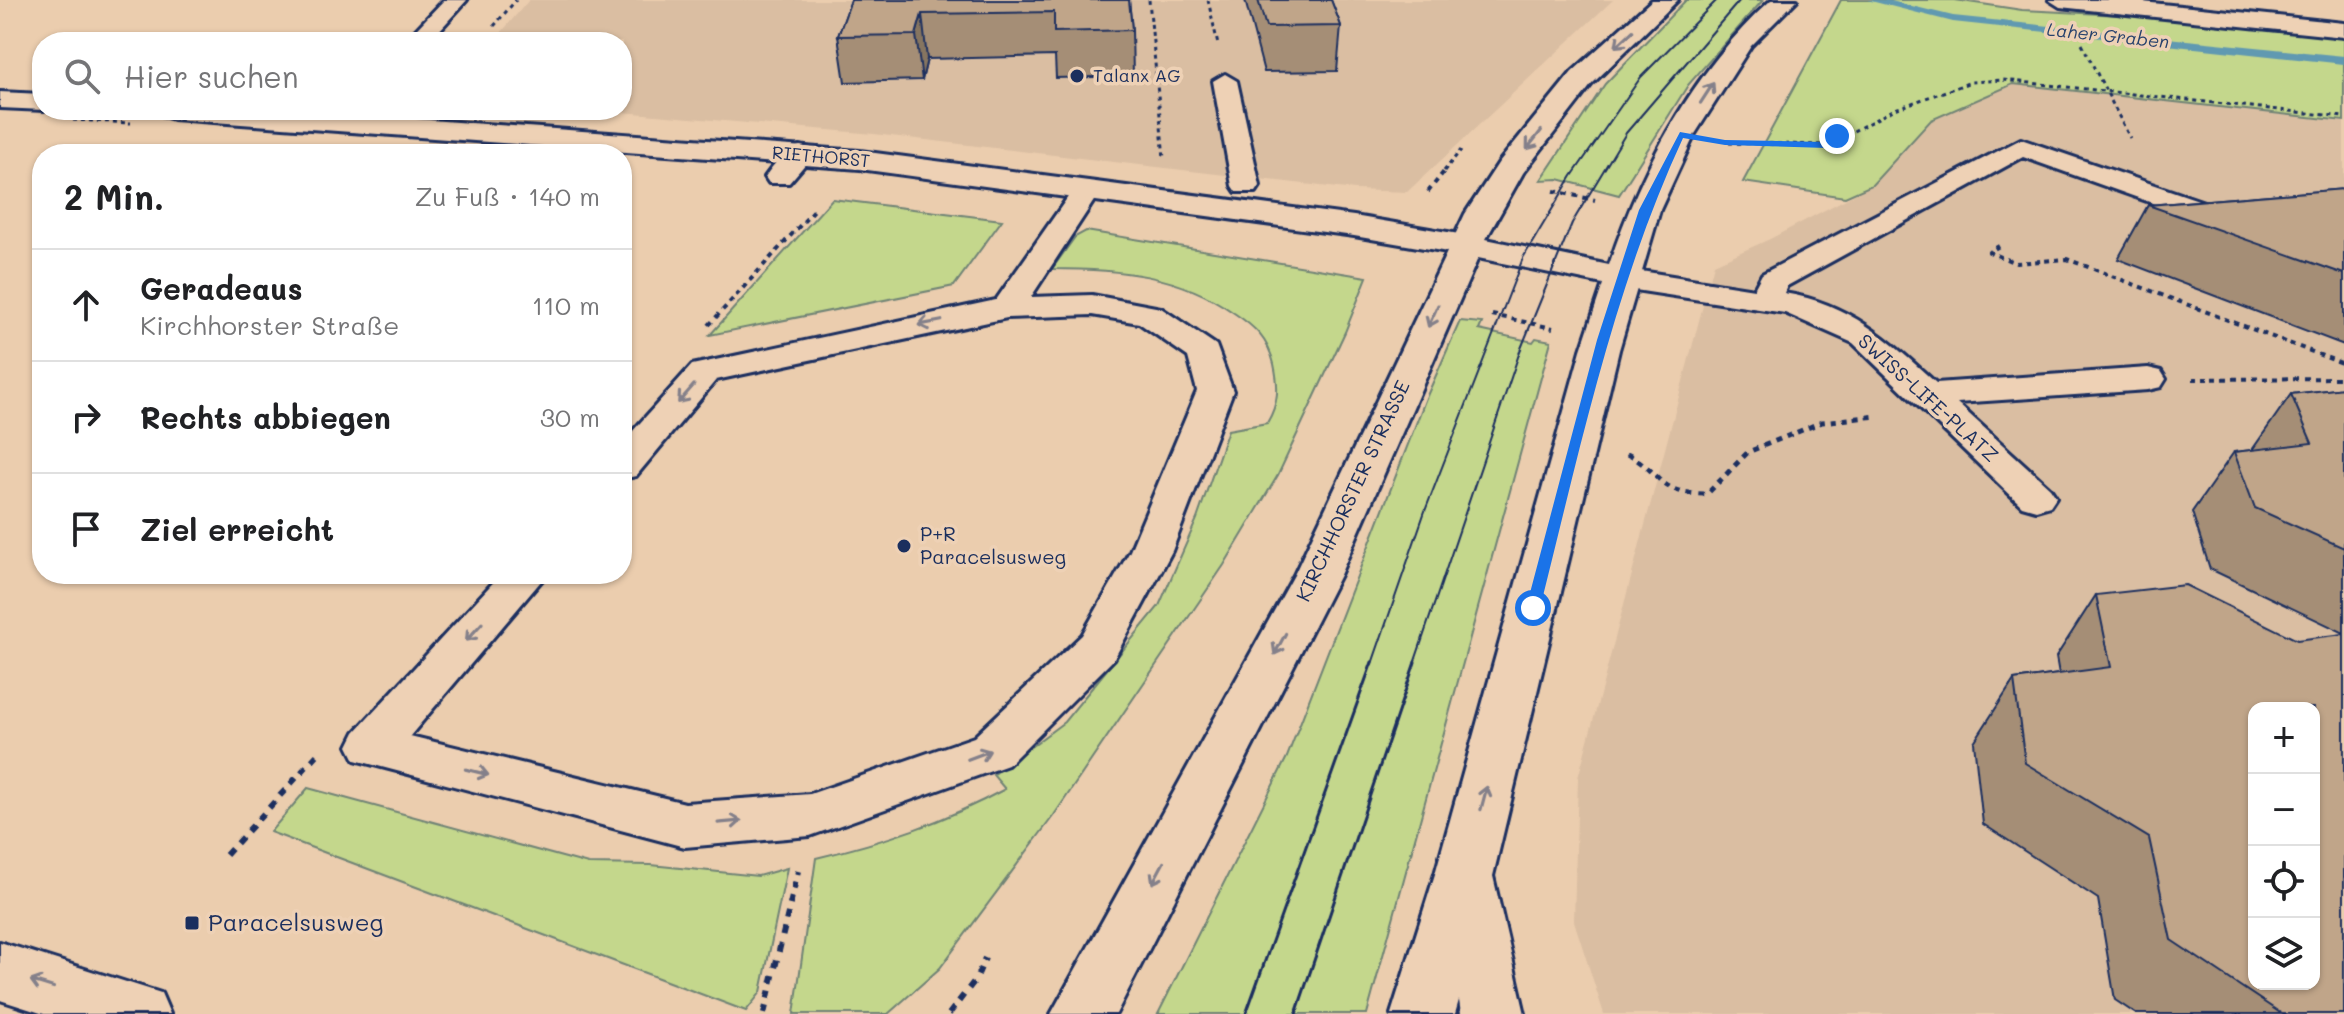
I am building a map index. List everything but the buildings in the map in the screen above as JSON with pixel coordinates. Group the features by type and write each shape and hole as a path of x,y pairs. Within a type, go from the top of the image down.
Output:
{"main road":[{"name":"KIRCHHORSTER STRASSE","path":"1083,1014 1317,575 1465,245 1503,180 1582,78 1666,0"},
{"path":"1423,1014 1464,874 1603,340 1644,210 1680,134 1741,41 1785,0"},
{"path":"0,100 32,102"},
{"name":"RIETHORST","path":"403,120 800,154 1087,190 1354,226 1465,245 1622,278"},
{"path":"1464,874 1493,1014"},
{"path":"0,971 138,1014"}],"lane":[{"path":"426,32 456,0"},
{"path":"2060,0 2344,30"},
{"path":"1225,81 1246,186"},
{"path":"1766,299 1773,281 2021,147 2235,222"},
{"path":"779,177 800,154"},
{"path":"1007,308 1087,190"},
{"name":"SWISS-LIFE-PLATZ","path":"1622,278 1766,299 1825,316 1865,336 2036,497"},
{"path":"517,584 372,746 685,825 810,815 991,751 1098,647 1151,551 1215,391 1204,352 1149,315 1092,305 1007,308 704,372 632,455"},
{"path":"1934,401 2148,379"}],"path":[{"path":"489,32 516,0"},
{"path":"1149,0 1164,161"},
{"path":"2080,39 2142,162 2110,178"},
{"path":"1680,134 1725,143 1827,145 1895,109 1971,82 2003,80 2344,117"},
{"path":"1446,168 1644,210"},
{"path":"707,328 818,206"},
{"path":"1999,246 1989,252 2016,263 2067,259 2344,364"},
{"path":"1437,306 1603,340"},
{"path":"2148,379 2344,378"},
{"path":"1638,459 1662,488 1683,496 1707,494 1748,452 1822,422 1934,401"},
{"path":"764,1014 810,815"},
{"path":"949,1014 976,979 985,958"}],"shaded area":[{"name":"Talanx AG","path":"529,0 1613,0 1407,192 1355,190 874,134 632,113 632,32 502,32"},
{"path":"2013,84 2344,121 2344,1014 1604,1014 1574,921 1578,778 1714,264 1770,239 1872,185 1931,120"}],"green space":[{"path":"1686,0 1763,0 1688,85 1619,195 1558,179 1541,180 1605,84"},
{"path":"1841,0 1955,0 2022,10 2278,23 2344,30 2344,121 2013,84 1931,120 1872,185 1845,197 1743,182"},
{"path":"832,199 1002,220 954,286 710,335"},
{"path":"1086,231 1367,277 1345,332 1278,475 1224,565 1054,815 940,968 888,1014 794,1014 816,858 913,830 1005,789 993,775 1064,722 1159,606 1197,519 1228,430 1267,423 1274,409 1276,372 1268,347 1260,334 1234,313 1192,290 1147,276 1101,270 1052,269 1075,237"},
{"path":"1460,321 1482,323 1479,330 1533,342 1536,338 1551,341 1367,1014 1158,1014 1287,757 1426,398"},
{"path":"308,788 588,864 651,865 758,876 787,868 761,992 746,1011 270,832"}],"waterway":[{"name":"Laher Graben","path":"1873,0 1953,19 2344,60"}],"tram line":[{"path":"1372,664 1425,511 1523,258 1572,176 1641,77 1717,0"},
{"path":"1414,664 1520,351 1572,223 1626,133 1740,0"},
{"path":"1246,1014 1372,662"},
{"path":"1296,1014 1415,662"}],"place":[{"name":"Talanx AG","path":"1077,76"},
{"name":"P+R Paracelsusweg","path":"904,546"},
{"name":"Paracelsusweg","path":"192,923"}],"route":[{"path":"1533,608 1603,340 1644,210 1680,134 1725,143 1827,145 1837,136"}]}
